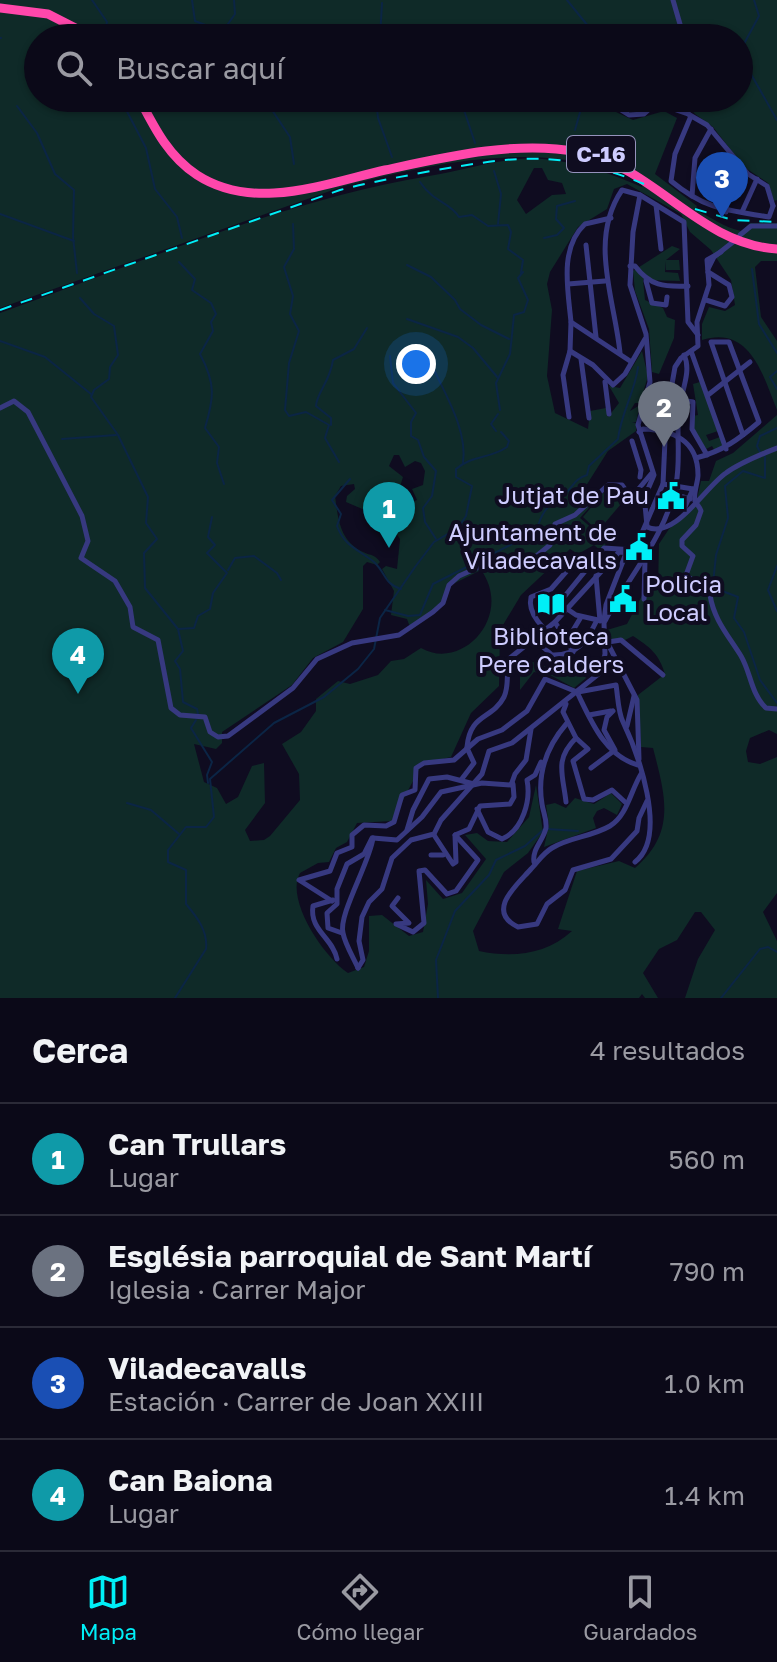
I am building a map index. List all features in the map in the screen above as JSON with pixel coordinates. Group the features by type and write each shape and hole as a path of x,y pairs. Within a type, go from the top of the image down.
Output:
{"highway":[{"path":"0,10 43,17 58,24"},
{"path":"0,10 48,14 68,24"},
{"name":"C-16","path":"148,112 160,137 178,159 200,177 232,190 255,194 285,192 402,165 517,146 584,149 632,168 734,237"},
{"name":"C-16","path":"402,165 530,149 583,153 632,172 725,236 776,247"},
{"path":"734,237 776,247"}],"street":[{"path":"673,0 680,24"},
{"path":"624,112 629,115 646,112"},
{"path":"682,112 690,115 711,129 744,169 769,189 775,204 769,217 725,212 692,196 671,181 675,154 690,115"},
{"path":"692,196 695,158 711,129"},
{"path":"709,162 719,161 728,192 725,212"},
{"path":"742,212 757,179"},
{"path":"620,353 605,281 611,218 618,195 628,189 680,219 686,227 684,254 688,322 698,335"},
{"path":"640,195 630,285 644,322 650,372 646,400 638,413 639,430 654,475 642,503 647,526"},
{"path":"656,204 661,249"},
{"path":"569,417 563,375 570,351 570,248 578,230 594,220 611,218"},
{"path":"602,621 625,556 633,554 663,484 666,431 675,367 684,355 698,346 697,322 706,300 711,260 734,237 751,226 777,226"},
{"path":"586,245 596,338"},
{"path":"630,266 635,266 646,281 658,286 688,286"},
{"path":"706,300 725,306 732,297 729,285 708,271"},
{"path":"568,284 605,281"},
{"path":"646,281 647,297 652,303 666,305 667,297"},
{"path":"571,322 630,361"},
{"path":"604,381 613,385 625,374 630,361 645,341"},
{"path":"696,458 726,449 759,422 729,342 711,342 743,435"},
{"path":"570,351 593,365 604,381 609,414"},
{"path":"691,351 726,449"},
{"path":"684,355 691,380"},
{"path":"581,359 589,418"},
{"path":"708,395 750,362"},
{"path":"534,639 552,655 573,652 584,645 645,558 676,486 681,439 680,400 687,366"},
{"path":"646,400 656,429"},
{"path":"680,400 693,402 692,429 707,455"},
{"path":"0,408 14,401 28,412 82,516 88,541 80,557 113,578 130,607 133,627 157,638 169,704 177,714 202,716 208,720 211,734 226,737 295,686 317,659 365,640 402,633 438,608 449,585 459,576 490,562 527,561 541,553 550,545 555,524 575,515 608,485 622,485 631,498 642,503"},
{"path":"639,430 666,431 681,439 696,458 693,500 680,518 660,529 647,526"},
{"path":"632,441 641,470 637,475 647,480"},
{"path":"671,502 684,509 724,474 777,448"},
{"path":"631,498 647,480 651,465"},
{"path":"663,484 695,489"},
{"path":"673,494 693,500 701,508 699,519 681,542 693,556 686,575 710,595 712,613 741,657 758,699 766,708 777,709"},
{"path":"560,602 604,548 645,558"},
{"path":"461,780 474,763 467,748 476,720 497,705 505,694 510,658 555,622 616,554 633,554"},
{"path":"616,554 623,561"},
{"path":"580,556 543,593 531,597 529,610 555,639 565,638 581,617"},
{"path":"644,599 645,558"},
{"path":"575,561 584,571"},
{"path":"596,575 607,642 635,694 639,765"},
{"path":"543,593 581,617 602,621"},
{"path":"555,622 573,652"},
{"path":"607,642 621,640 663,675"},
{"path":"373,838 368,865 356,883 342,933 358,968 363,960 359,941 363,912 382,889 392,858 411,840 434,834 441,820 475,784 491,750 510,745 601,672 607,642"},
{"path":"334,900 299,880 330,871 337,853 352,847 352,835 358,828 394,822 402,795 415,790 416,768 424,763 454,760 478,739 502,730 527,711 542,680 551,678 577,692 614,753 621,760 639,765"},
{"path":"577,692 616,685 617,710 627,726 647,801 649,832 642,855 635,862"},
{"path":"627,726 635,694"},
{"path":"568,699 563,710 567,723 576,738 588,749 576,755 573,761 584,799 593,800 612,790 625,803"},
{"path":"589,715 617,710"},
{"path":"614,753 604,730 617,710"},
{"path":"477,809 491,835 502,839 511,834 528,804 527,780 535,775 567,723"},
{"path":"411,840 407,831 414,806 428,780 447,777 507,787 526,760 531,729"},
{"path":"566,802 562,757 564,748 576,738"},
{"path":"591,768 614,753"},
{"path":"536,859 547,823 540,786 547,754"},
{"path":"641,774 621,815 609,827 587,838 566,841 536,859 505,898 505,913 514,926 527,928 537,924 547,904 567,885 570,874 577,867 611,859 637,831 647,801"},
{"path":"455,835 469,829 481,805 510,804 514,797 512,783"},
{"path":"373,838 394,841 407,831 441,792 475,784"},
{"path":"434,834 443,854 453,864 458,857 455,835"},
{"path":"398,898 392,906 409,923 396,924 413,932 424,923 419,871 425,870 447,894 456,891 478,860 455,835"},
{"path":"342,933 328,928 326,923 337,889 347,864 364,854 373,838"},
{"path":"431,855 443,854"},
{"path":"334,900 313,906 312,913 319,934 331,941 337,959"}],"green space":[{"path":"0,0 777,0 777,200 774,201 768,183 744,167 713,127 693,112 753,112 753,24 24,24 24,112 616,112 633,120 666,112 677,118 655,174 697,206 695,210 723,225 741,231 750,223 777,223 777,261 761,261 755,267 761,317 777,341 777,410 760,369 743,346 718,337 702,340 702,324 709,307 725,311 735,305 731,280 711,250 690,232 681,214 627,184 614,189 607,209 578,227 550,272 547,284 552,310 547,376 555,413 588,429 590,411 606,408 608,417 619,403 609,386 620,388 642,351 648,376 640,403 635,403 630,411 640,405 636,422 632,422 636,423 636,431 608,451 584,489 596,500 580,518 608,542 600,550 594,545 578,554 570,549 521,595 500,630 499,686 471,713 451,757 422,764 392,821 357,823 347,842 336,848 329,862 318,863 300,873 297,884 302,912 328,954 348,973 364,967 369,951 369,916 382,915 409,936 423,932 428,904 426,880 443,899 462,893 486,859 465,835 477,833 488,841 507,842 529,817 536,785 543,832 528,853 504,872 473,931 479,951 516,954 540,950 572,931 558,929 577,871 619,861 635,868 657,841 664,812 664,797 653,748 641,747 638,695 665,674 663,667 657,656 633,636 625,640 608,639 607,630 627,624 647,586 658,587 659,544 669,529 696,504 701,481 709,481 716,461 733,453 777,415 777,734 769,730 750,738 746,751 748,762 760,764 777,757 777,893 763,912 777,941 777,998 685,998 698,959 715,930 701,912 695,912 677,940 659,949 643,973 658,998 645,998 642,994 639,998 0,998 0,313 265,217 374,187 485,164 528,159 556,160 594,169 642,187 644,183 608,169 571,161 533,157 457,162 344,186 0,308","holes":["534,168 542,168 548,180 562,183 566,194 552,195 526,214 517,200","394,455 399,455 405,467 415,461 421,463 425,471 423,485 412,489 417,500 408,504 413,518 409,525 390,524 400,539 397,569 386,566 382,569 394,591 391,615 407,619 411,630 445,604 451,585 481,570 490,588 491,605 487,621 479,635 467,646 452,652 437,653 421,648 404,659 391,661 378,675 350,684 338,681 316,699 316,711 301,732 282,744 299,774 300,800 270,836 264,840 250,841 245,830 265,803 264,763 252,766 238,797 226,804 217,788 204,782 194,744 216,749 222,743 222,732 292,685 313,658 343,642 363,609 363,566 367,562 377,565 380,562 375,556 355,547 344,535 335,496 341,486 354,484 355,489 347,496 346,502 367,511 374,528 381,529 382,510 376,485 389,487 391,492 384,501 395,503 403,477 389,466"]},
{"path":"672,246 680,249 666,260 679,260 680,270 666,270 666,261 665,272 678,273 680,281 643,280 645,300 663,308 667,317 675,320 674,338 659,374 652,372 649,329 635,291 633,271"},
{"path":"700,382 718,431 706,435 709,441 720,437 724,448 715,451 712,446 706,449 693,428 693,416 698,415 693,384"},
{"path":"605,491 621,504 598,531 583,517"},
{"path":"527,660 554,669 579,667 586,678 574,688 552,676 534,672 520,690 520,665"},
{"path":"611,793 622,804 617,815 604,808 597,811 593,818 596,828 544,847 549,825 546,805 555,803 566,808 575,798 594,804"}],"waterway":[{"path":"92,0 106,24"},
{"path":"192,0 195,21 203,24"},
{"path":"228,24 235,14 234,0"},
{"path":"567,0 586,24"},
{"path":"753,27 759,16 754,0"},
{"path":"381,24 382,3"},
{"path":"753,78 777,120"},
{"path":"17,106 37,133 55,174 74,190 73,237 77,273"},
{"path":"127,112 146,148 155,189 177,217 182,238"},
{"path":"273,112 290,137 294,164"},
{"path":"377,112 392,157"},
{"path":"465,112 475,143"},
{"path":"575,130 580,112"},
{"path":"494,171 501,194 498,224"},
{"path":"420,182 459,217 472,215 488,226 508,225 511,232 508,249 523,260 521,273"},
{"path":"544,238 557,235 564,228 556,219 557,206 575,201"},
{"path":"0,214 74,241"},
{"path":"293,224 294,249 284,267 293,296 290,314 299,331 289,363 285,410 289,416 306,412 329,425 325,438 339,462"},
{"path":"179,262 195,279 192,290 211,303 216,314 211,322 213,331 200,354 212,391 205,428 219,447 217,463 224,484"},
{"path":"407,265 431,277 460,309 481,325 509,339"},
{"path":"752,269 759,324 777,353"},
{"path":"500,410 496,383 510,354 514,315 524,312 528,300 518,278 523,272"},
{"path":"80,298 94,314 114,326 118,355 110,367 109,379 94,390 91,397 118,435 148,497 146,523 157,539 144,553 145,588 178,629"},
{"path":"407,319 458,337 473,348 498,378"},
{"path":"331,425 331,418 316,406 319,396 333,360 354,349 367,328"},
{"path":"0,341 45,357 91,394"},
{"path":"390,356 393,383 416,413 411,422 411,436 418,440 424,457 436,471 432,496 423,508 425,522 436,539"},
{"path":"430,361 458,424 464,450 463,463"},
{"path":"385,610 408,616 420,615 433,584 536,532 548,507 587,475 589,466 618,439 638,367"},
{"path":"777,371 770,377 777,389"},
{"path":"496,431 491,424 498,414"},
{"path":"760,452 757,446 760,436 777,428"},
{"path":"175,998 206,949 206,942 201,925 186,904 186,870 168,862 168,850 186,827 206,827 214,817 210,779 274,723 324,697 358,669 374,649 380,618 415,567 434,542 458,528 466,516 472,486 456,477 456,469 468,461 507,447 509,441 501,432"},
{"path":"62,439 116,435"},
{"path":"765,457 765,478 743,471 725,486 728,518 716,555 713,584 717,589 738,597 734,618 744,632 760,680 777,703"},
{"path":"350,479 332,500 341,514 337,526 340,533 348,543 374,562 391,584 401,589"},
{"path":"198,714 197,709 183,702 180,669 175,661 183,651 178,629 194,628 198,616 210,609 213,593 227,573 207,553 215,545 208,537 212,517"},
{"path":"228,570 235,558 254,556 277,573 281,580"},
{"path":"777,566 768,590 777,611"},
{"path":"196,720 191,728 212,762 207,775 208,783"},
{"path":"127,803 151,810 179,834"},
{"path":"547,829 578,831"},
{"path":"438,998 436,960 455,911 489,875 496,860 525,846 543,830"},
{"path":"721,998 760,949 768,947 777,952"}],"railway":[{"path":"0,310 340,190 385,180 489,162 538,159 587,165 644,184"},
{"path":"695,209 733,220 777,222"}],"place":[{"name":"Viladecavalls","path":"722,218"},
{"name":"Església parroquial de Sant Martí","path":"664,447"},
{"name":"Jutjat de Pau","path":"671,496"},
{"name":"Ajuntament de Viladecavalls","path":"639,547"},
{"name":"Can Trullars","path":"389,548"},
{"name":"Policia Local","path":"623,599"},
{"name":"Biblioteca Pere Calders","path":"551,604"},
{"name":"Can Baiona","path":"78,694"}]}
